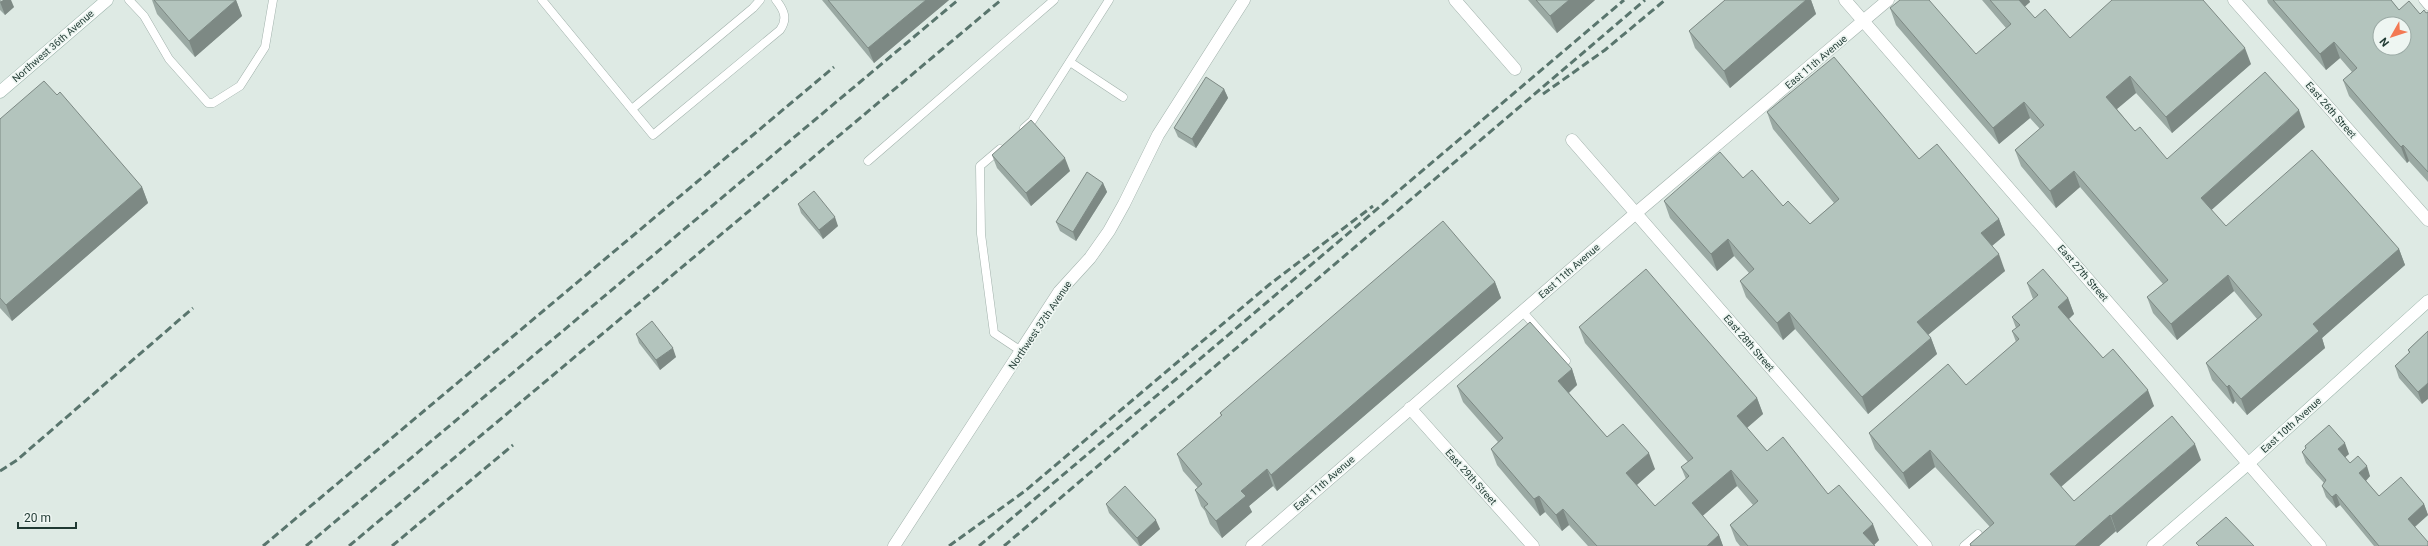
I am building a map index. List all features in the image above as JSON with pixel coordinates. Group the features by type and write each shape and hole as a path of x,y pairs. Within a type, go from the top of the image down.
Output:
{"street":[{"name":"Northwest 36th Avenue","path":"0,92 107,0"},
{"name":"Northwest 37th Avenue","path":"894,546 1059,292 1090,258 1109,231 1124,204 1158,134 1244,0"},
{"path":"1455,0 1515,69"},
{"name":"East 27th Street","path":"1845,0 2320,546"},
{"name":"East 11th Avenue","path":"1252,546 1636,213 1864,22 1888,0"},
{"name":"East 26th Street","path":"2234,0 2428,220"},
{"name":"East 28th Street","path":"1572,140 1926,546"},
{"name":"East 10th Avenue","path":"2153,546 2249,463 2428,302"},
{"name":"East 29th Street","path":"1410,408 1533,546"}],"lane":[{"path":"129,0 144,16 170,59 208,103 213,103 240,86 265,47 273,0"},
{"path":"542,0 653,135 784,26 785,15 776,0"},
{"path":"632,109 753,8 760,0"},
{"path":"868,160 1054,0"},
{"path":"1021,351 994,333 981,234 980,166 1032,121 1109,0"},
{"path":"2423,0 2428,6"},
{"path":"1070,62 1123,97"},
{"path":"1522,311 1566,361"},
{"path":"1964,546 1978,534"}],"building":[{"path":"154,0 236,0 189,41"},
{"path":"828,0 926,0 868,48"},
{"path":"1536,0 1569,0 1550,16"},
{"path":"1725,0 1806,0 1724,71 1689,31"},
{"path":"1900,0 1929,0 1976,54 2011,24 1990,0 2019,0 2035,18 2045,9 2070,38 2112,0 2203,0 2245,48 2166,117 2130,76 2106,97 2135,131 2140,127 2167,159 2265,72 2299,110 2201,198 2226,226 2312,150 2399,249 2313,324 2319,331 2241,399 2229,385 2227,387 2206,363 2262,315 2228,275 2171,324 2147,297 2168,280 2074,171 2050,191 2015,150 2044,125 2024,102 1993,128 1890,8"},
{"path":"2273,0 2391,0 2399,10 2409,1 2420,14 2424,10 2426,13 2428,12 2428,172 2403,145 2401,147 2343,80 2357,68 2334,42 2320,54"},
{"path":"1834,57 1919,159 1937,144 1999,219 1981,233 1999,254 1917,322 1931,338 1862,397 1789,312 1777,323 1740,281 1754,269 1728,239 1711,254 1664,201 1720,152 1743,178 1752,170 1783,206 1788,201 1810,224 1839,199 1767,112"},
{"path":"1206,77 1224,89 1192,139 1174,128"},
{"path":"44,81 57,95 60,92 142,187 6,305 0,298 0,119"},
{"path":"1031,120 1065,158 1026,193 992,155"},
{"path":"1087,172 1103,183 1073,232 1056,222"},
{"path":"814,191 835,217 819,230 798,204"},
{"path":"1443,221 1495,282 1271,475 1267,469 1241,491 1246,496 1216,521 1204,507 1208,504 1195,490 1202,484 1177,454 1222,415 1220,413"},
{"path":"1646,269 1757,398 1737,416 1767,451 1783,437 1828,494 1839,485 1873,524 1863,533 1875,546 1748,546 1730,525 1758,501 1731,470 1692,503 1719,535 1707,546 1597,546 1563,509 1556,515 1539,496 1534,499 1491,449 1503,438 1457,386 1530,322 1572,369 1558,381 1607,437 1623,424 1649,453 1626,473 1655,506 1689,476 1681,467 1693,458 1579,327"},
{"path":"2043,269 2068,298 2058,307 2103,358 2113,349 2148,390 2050,474 2074,501 2172,416 2195,444 2075,546 1971,546 1970,544 1994,523 1930,450 1903,473 1869,433 1948,364 1966,385 2019,339 2012,331 2020,325 2012,317 2038,295 2027,283"},
{"path":"652,321 673,348 656,360 636,334"},
{"path":"2428,331 2428,383 2418,392 2395,366 2410,352 2408,350"},
{"path":"2329,425 2345,443 2338,449 2350,463 2358,456 2367,466 2359,473 2379,496 2401,477 2424,504 2408,519 2428,542 2428,546 2379,546 2336,494 2332,497 2322,486 2326,480 2302,452 2306,448 2305,446"},
{"path":"1125,486 1156,520 1137,538 1106,504"},
{"path":"2226,517 2254,546 2199,546 2196,543"}],"railway":[{"path":"306,546 958,0"},
{"path":"349,546 1001,0"},
{"path":"979,546 1624,0"},
{"path":"1004,546 1645,0"},
{"path":"1543,94 1605,50 1665,0"},
{"path":"263,546 834,67"},
{"path":"949,546 1025,491 1270,284 1373,206"},
{"path":"0,471 17,460 193,308"},
{"path":"392,546 513,445"}]}
